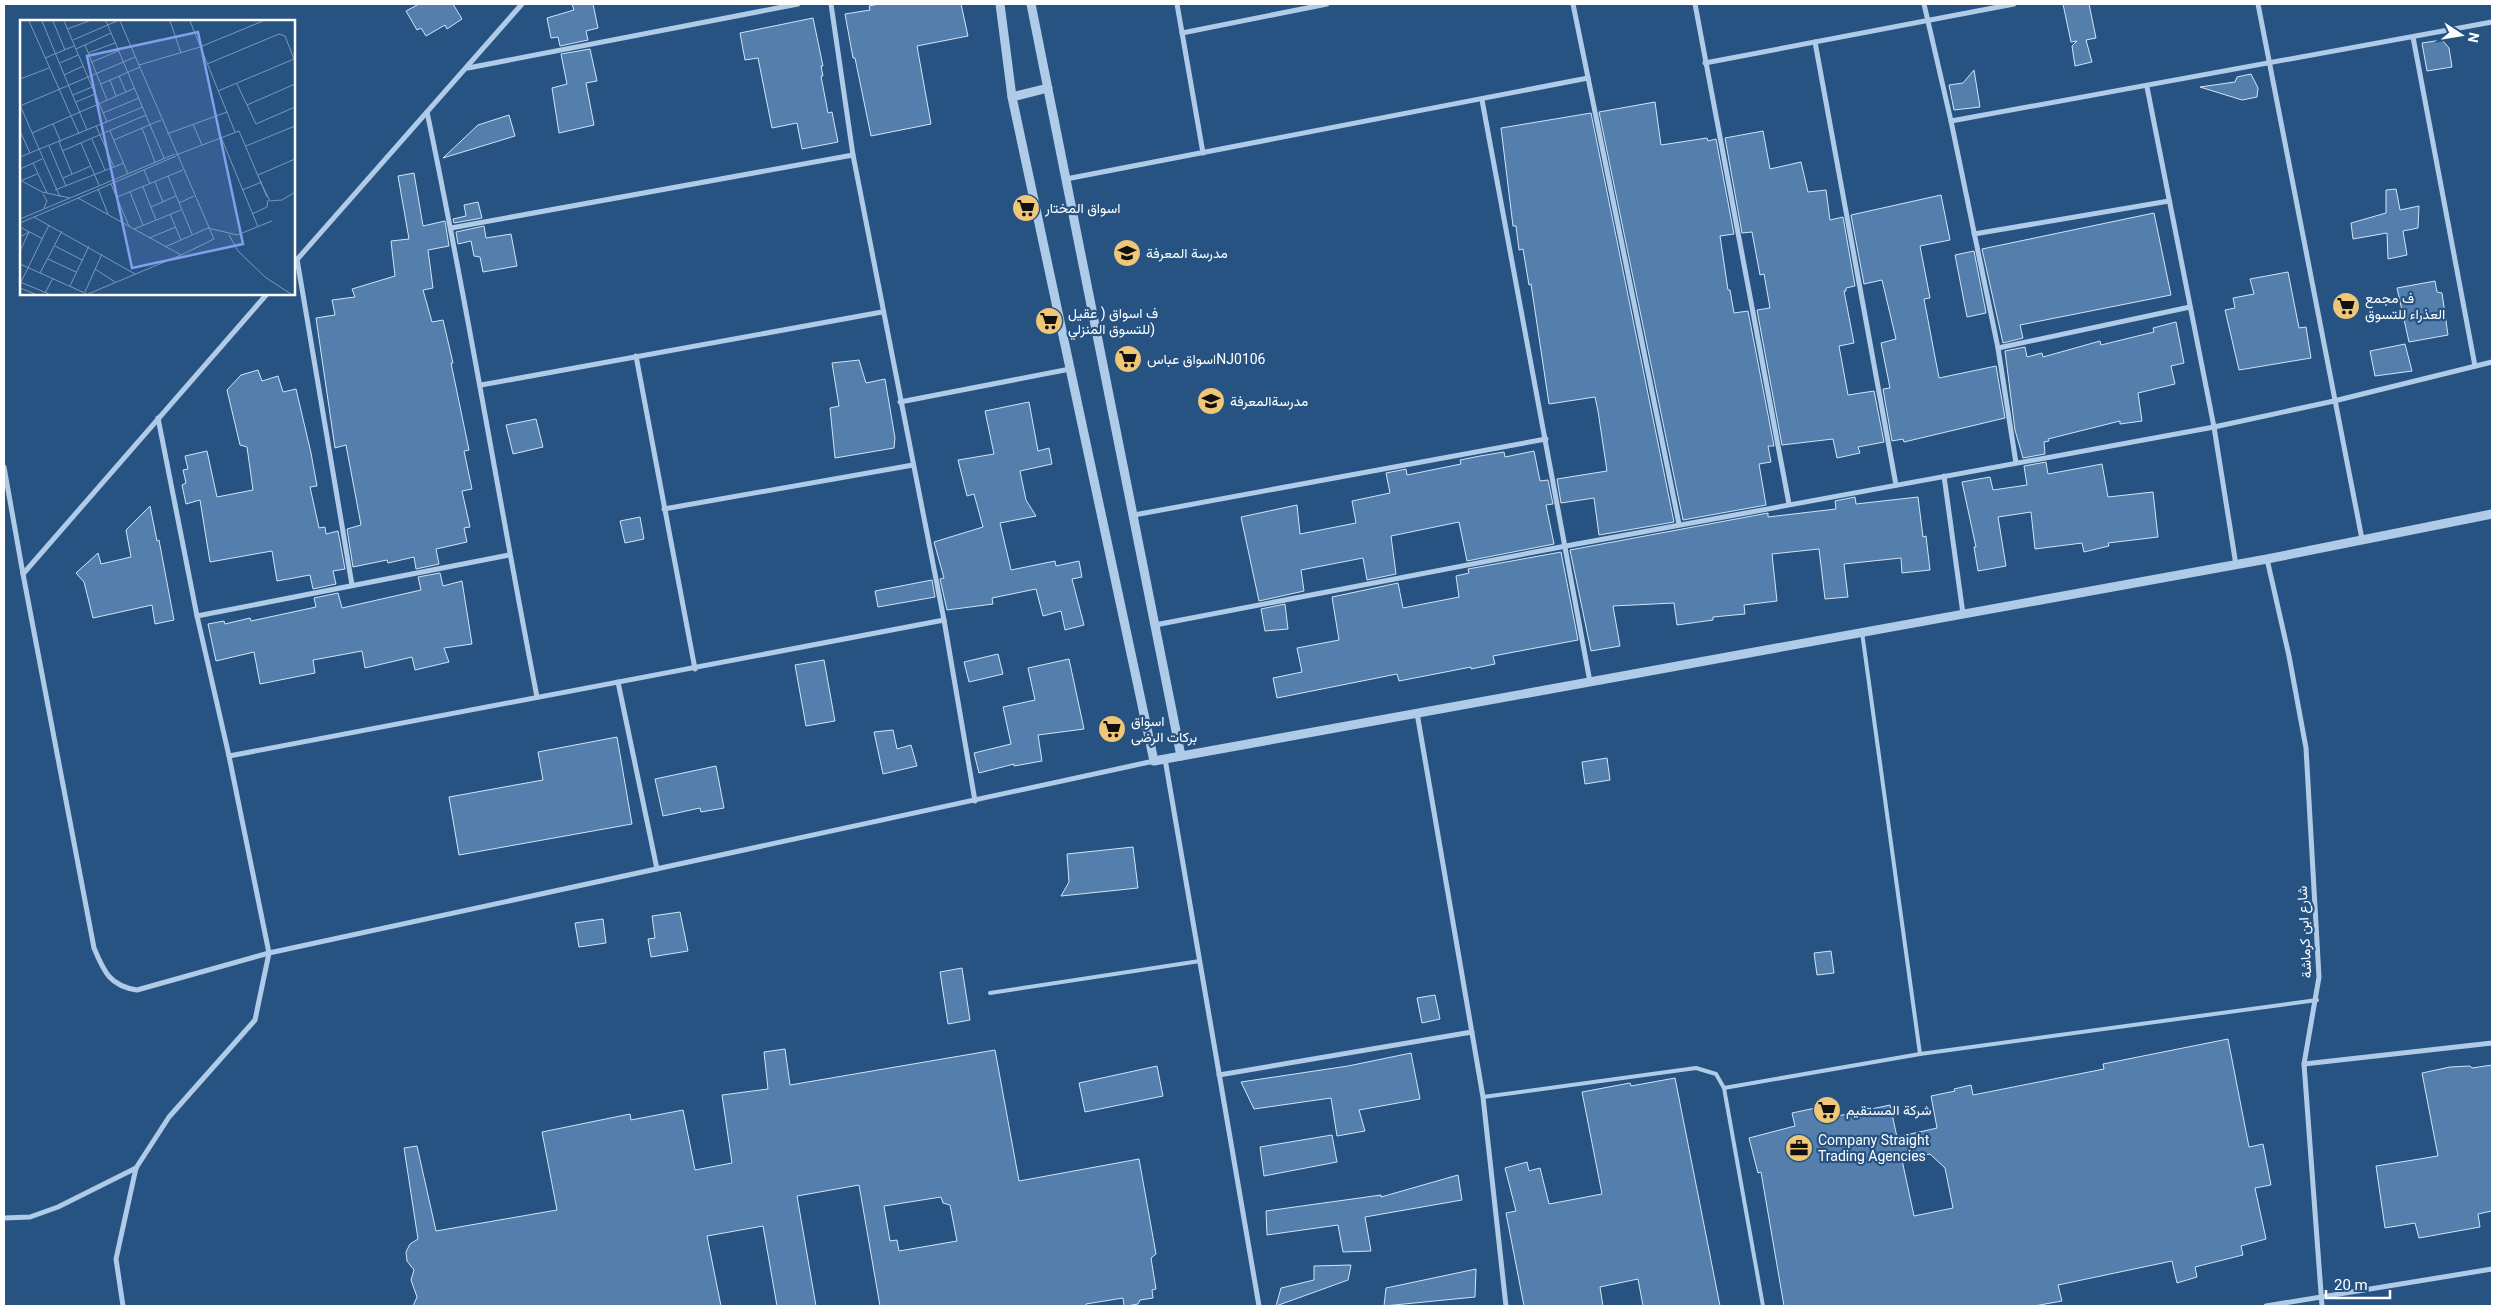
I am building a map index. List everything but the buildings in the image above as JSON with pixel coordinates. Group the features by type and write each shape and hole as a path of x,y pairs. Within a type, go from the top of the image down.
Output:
{"street":[{"path":"352,585 296,261 468,68 522,4"},
{"path":"468,68 798,4"},
{"path":"831,4 853,155 882,312 944,620 975,801"},
{"path":"1000,4 1012,97 1154,761"},
{"path":"1031,4 1181,756"},
{"path":"1177,4 1203,153"},
{"path":"1182,32 1327,4"},
{"path":"1573,4 1679,524"},
{"path":"1695,4 1789,504"},
{"path":"1924,4 1951,122 1998,348 2016,463"},
{"path":"1705,62 2014,4"},
{"path":"2258,4 2362,539"},
{"path":"1951,122 2270,65 2492,22"},
{"path":"2413,37 2475,366"},
{"path":"1815,42 1896,485"},
{"path":"1066,179 1588,78"},
{"path":"2147,86 2214,427 2236,565"},
{"path":"1012,97 1048,88"},
{"path":"1482,100 1590,682"},
{"path":"427,112 481,385 537,697"},
{"path":"451,228 853,155"},
{"path":"1974,234 2169,201"},
{"path":"23,574 266,295"},
{"path":"1998,348 2190,307"},
{"path":"481,385 882,312"},
{"path":"636,356 695,668"},
{"path":"1155,625 1679,524 2214,427 2334,401 2492,362"},
{"path":"900,402 1070,370"},
{"path":"123,1306 116,1259 136,1168 169,1117 255,1020 269,953 229,756 197,616 158,418"},
{"path":"1134,516 1546,439"},
{"path":"664,509 913,465"},
{"path":"4,467 90,929 102,968 122,988 137,990 269,953 1154,761 2236,565 2492,514"},
{"path":"1944,476 1963,614"},
{"path":"197,616 510,555"},
{"name":"شارع ابن كرماشة","path":"2267,559 2289,656 2306,748 2318,977 2317,1000 2304,1064 2322,1306"},
{"path":"229,756 944,620"},
{"path":"618,682 657,869"},
{"path":"1417,713 1483,1097 1506,1306"},
{"path":"1165,759 1259,1306"},
{"path":"1219,1075 1472,1032"},
{"path":"2304,1064 2492,1043"},
{"path":"4,1218 30,1217 58,1207 136,1168"},
{"path":"2266,1306 2492,1269"}],"lane":[{"path":"1862,632 1920,1054"},
{"path":"990,993 1200,961"},
{"path":"1724,1088 1920,1054 2317,1000"},
{"path":"1483,1097 1696,1068 1716,1074 1724,1088 1763,1306"}],"place":[{"name":"اسواق المختار","path":"1026,208"},
{"name":"مدرسة المعرفة","path":"1127,253"},
{"name":"ف مجمع العذراء للتسوق","path":"2346,306"},
{"name":"ف اسواق ( عقيل للتسوق المنزلي)","path":"1049,321"},
{"name":"اسواق عباسNJ0106","path":"1128,359"},
{"name":"مدرسةالمعرفة","path":"1211,401"},
{"name":"اسواق بركات الرضى","path":"1112,729"},
{"name":"شركة المستقيم","path":"1827,1110"},
{"name":"Company Straight Trading Agencies","path":"1799,1148"}]}
